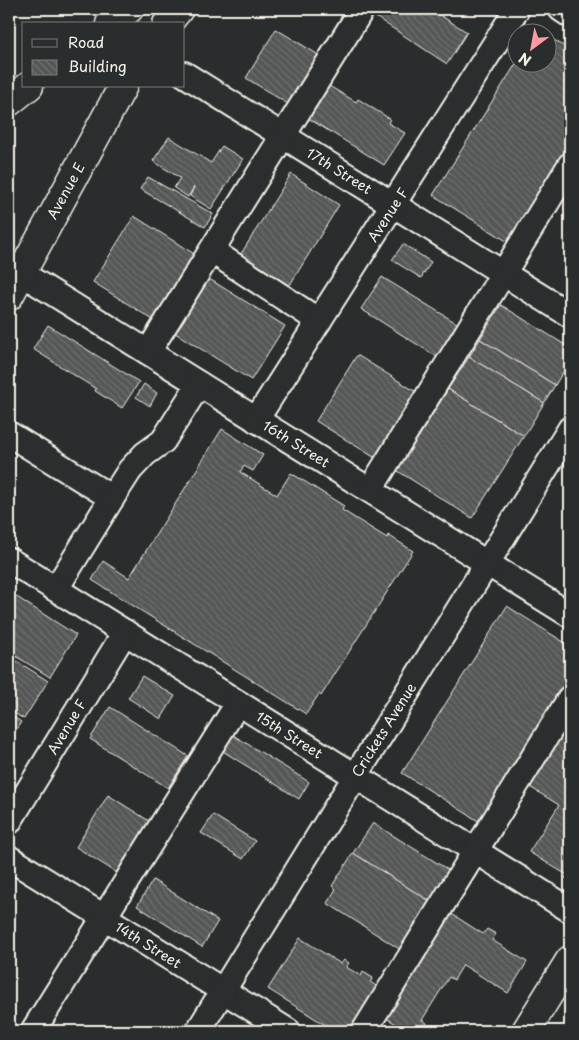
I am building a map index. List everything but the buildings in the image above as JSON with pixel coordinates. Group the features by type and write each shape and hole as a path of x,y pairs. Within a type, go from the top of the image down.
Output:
{"main road":[{"path":"113,22 129,9"},
{"path":"169,22 179,9"},
{"path":"9,102 26,88"},
{"name":"Avenue E","path":"15,285 122,88"},
{"path":"526,1031 570,960"}],"street":[{"path":"148,352 362,9"},
{"name":"Avenue F","path":"256,420 517,9"},
{"path":"561,9 570,15"},
{"name":"17th Street","path":"185,75 570,315"},
{"path":"370,490 570,165"},
{"path":"212,251 319,321"},
{"name":"16th Street","path":"15,285 148,352 570,615"},
{"path":"56,589 130,470 145,454 163,441 199,384"},
{"name":"Crickets Avenue","path":"198,1031 570,429"},
{"path":"9,434 112,498"},
{"name":"15th Street","path":"12,568 56,589 570,910"},
{"name":"Avenue F","path":"9,822 125,632"},
{"path":"364,1031 570,698"},
{"path":"33,1031 103,916 238,703"},
{"name":"14th Street","path":"9,858 288,1031"}]}
